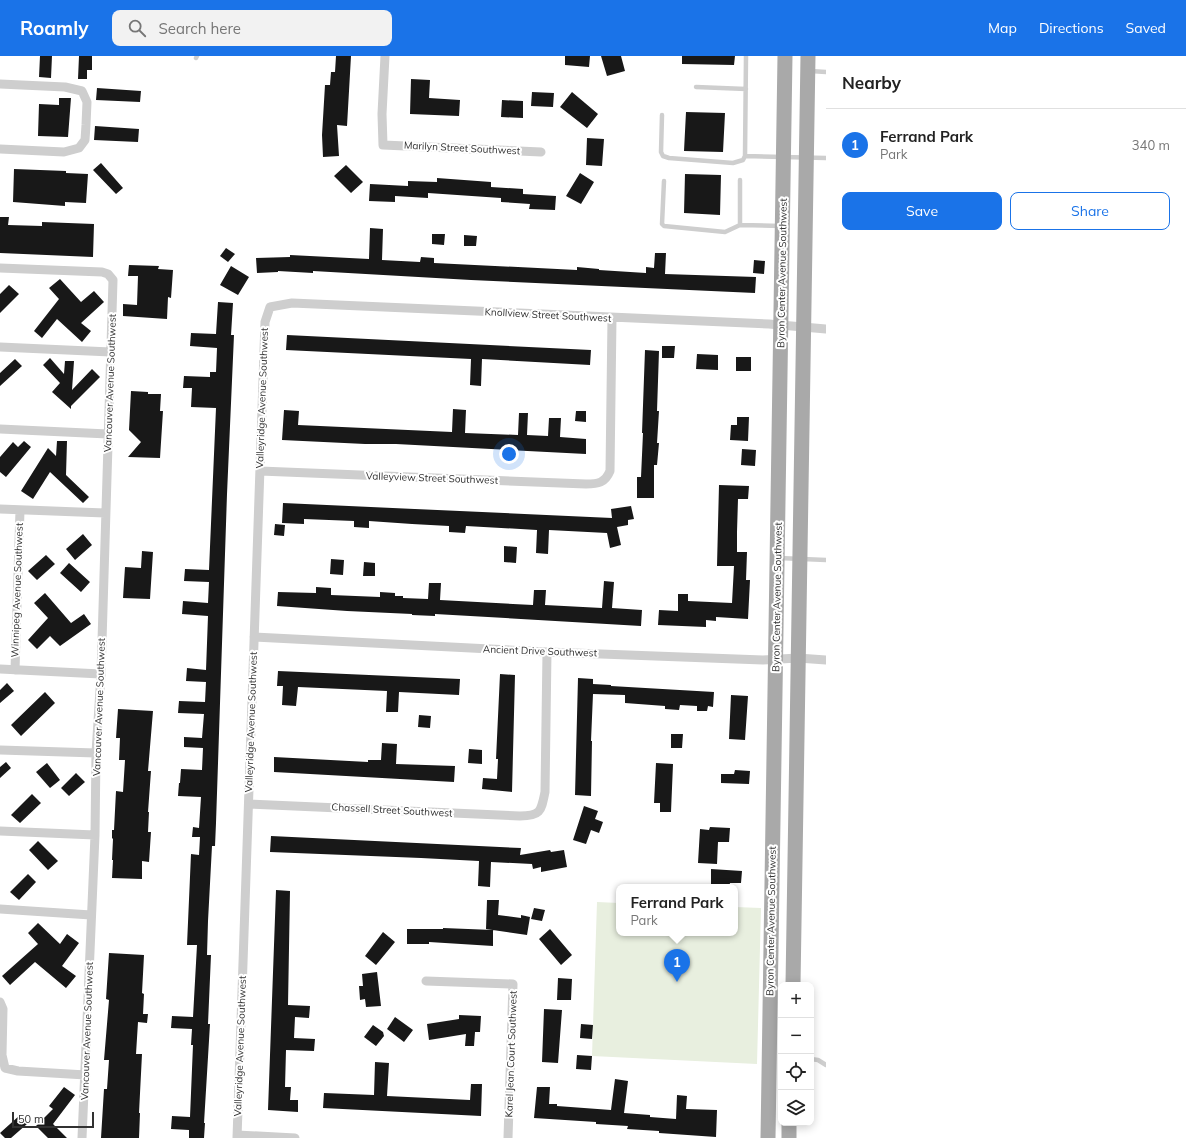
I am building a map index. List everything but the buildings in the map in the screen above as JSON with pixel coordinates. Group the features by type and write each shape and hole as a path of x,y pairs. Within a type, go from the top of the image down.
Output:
{"main road":[{"name":"Byron Center Avenue Southwest","path":"768,1138 786,56"},
{"path":"792,982 808,56"},
{"path":"789,1126 789,1138"}],"street":[{"name":"Marilyn Street Southwest","path":"385,56 382,114 383,145 541,152"},
{"path":"0,84 65,87 82,91 87,102 85,140 79,148 64,152 0,149"},
{"name":"Vancouver Avenue Southwest","path":"0,268 102,272 111,276 113,280 114,298 96,754 95,835 86,1075 82,1138"},
{"name":"Knollview Street Southwest","path":"270,307 292,303 781,325 826,330"},
{"name":"Valleyridge Avenue Southwest","path":"237,1137 265,322 270,307"},
{"name":"Valleyview Street Southwest","path":"260,471 586,484 604,481 610,471 612,318"},
{"path":"0,347 112,352"},
{"path":"0,429 108,434"},
{"path":"0,509 105,513"},
{"name":"Winnipeg Avenue Southwest","path":"15,670 20,510"},
{"name":"Ancient Drive Southwest","path":"254,637 547,652 775,660 798,658 826,660"},
{"name":"Chassell Street Southwest","path":"249,804 520,816 535,815 541,810 545,792 547,652"},
{"path":"0,669 100,674"},
{"path":"0,750 96,754"},
{"path":"0,831 95,835"},
{"path":"0,909 91,915"},
{"name":"Karel Jean Court Southwest","path":"426,981 512,984 508,1138"},
{"path":"0,1002 3,1009 2,1054 5,1068 18,1071 86,1075"},
{"path":"237,1137 295,1138"}],"lane":[{"path":"662,115 663,156 669,158 733,163 743,160 745,156 746,56"},
{"path":"808,71 826,72"},
{"path":"696,87 746,89"},
{"path":"745,156 826,158"},
{"path":"740,180 740,225"},
{"path":"664,181 662,224 664,226 725,232 740,225 783,226"},
{"path":"777,558 826,560"},
{"path":"814,1059 826,1065"}],"green space":[{"path":"597,902 616,903 616,936 738,936 738,907 761,908 757,1064 592,1056"}],"place":[{"name":"Ferrand Park","path":"677,982"}]}
